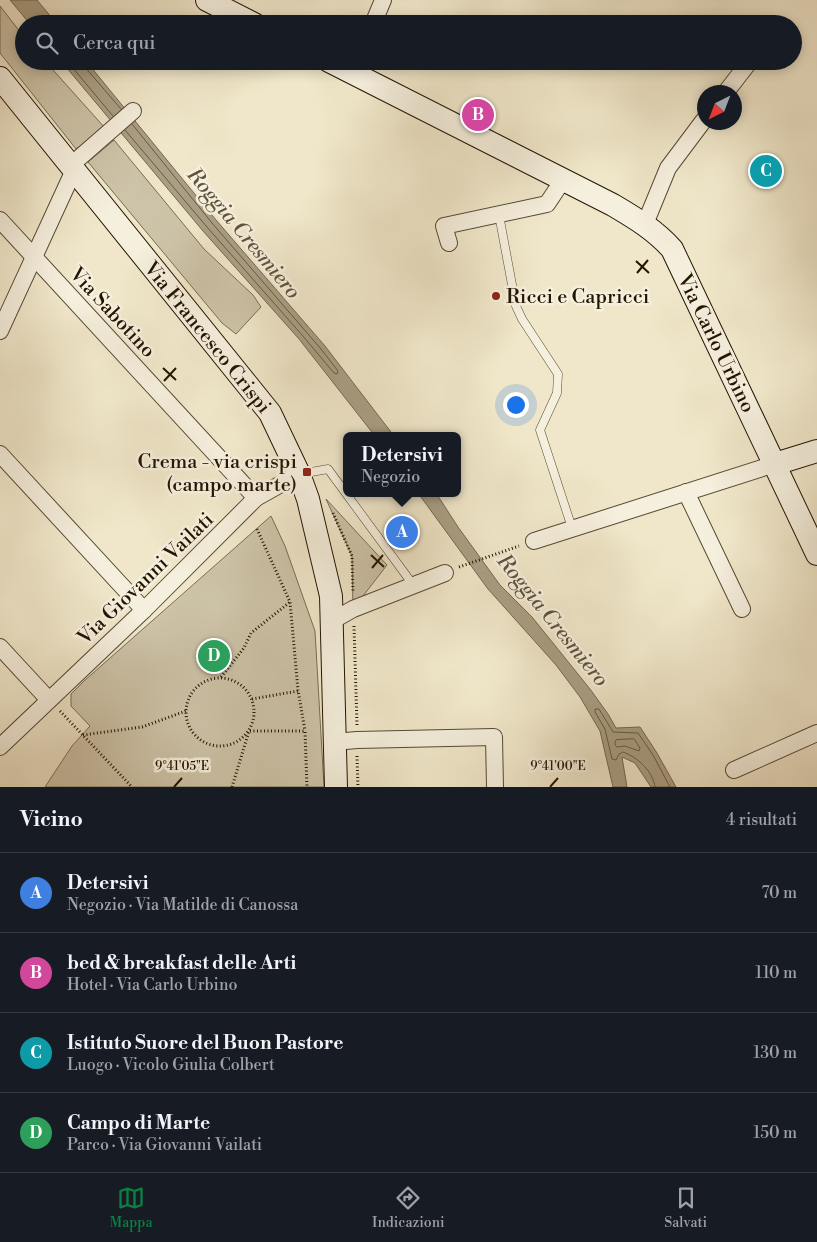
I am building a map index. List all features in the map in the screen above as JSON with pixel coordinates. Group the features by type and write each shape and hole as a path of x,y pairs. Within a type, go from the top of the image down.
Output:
{"street":[{"path":"207,0 236,15"},
{"path":"377,15 383,0"},
{"name":"Via Carlo Urbino","path":"361,70 645,224 660,236 672,249 817,554"},
{"path":"731,85 743,70"},
{"name":"Via Francesco Crispi","path":"0,78 270,413 299,474 308,499 331,596 336,787"},
{"path":"0,331 34,258 72,168 133,111"},
{"path":"645,224 668,168 697,129"},
{"path":"449,243 444,226 547,204 563,180"},
{"name":"Via Sabotino","path":"0,220 256,498"},
{"path":"534,541 817,450"},
{"path":"0,454 144,610"},
{"name":"Via Giovanni Vailati","path":"0,747 144,610 256,498 299,474"},
{"path":"686,492 742,609"},
{"path":"332,621 353,609 445,573"},
{"path":"0,647 49,700"},
{"path":"734,770 817,733"},
{"path":"334,742 494,737 495,787"}],"lane":[{"path":"500,214 516,306 522,320 558,374 557,393 540,430 572,528"},
{"path":"299,474 328,469 343,489"},
{"path":"349,497 414,586"}],"path":[{"path":"308,499 326,500 352,556 358,787"},
{"path":"257,529 290,602 298,690 304,731 307,787"},
{"path":"445,573 534,541"},
{"path":"221,677 244,648 251,633 290,602"},
{"path":"232,787 249,731 254,716 252,699 245,688 234,680 221,677 208,680 196,687 189,698 186,711 188,723 194,734 204,742 216,746 228,745 240,740 249,731 304,731"},
{"path":"252,699 298,690"},
{"path":"49,700 132,787"},
{"path":"83,735 142,727 186,711"}],"shaded area":[{"path":"0,6 15,25 15,70 53,70 105,128 76,149 0,53"},
{"path":"114,140 204,249 253,295 261,307 236,334 222,323 88,162"},
{"path":"326,499 387,565 353,609 352,556"},
{"path":"271,516 285,546 315,631 324,787 45,787 72,746 90,726 71,706 71,694"}],"water":[{"path":"10,0 37,0 50,15 22,15"},
{"path":"69,70 93,70 216,220 325,346 391,432 372,432 299,339 203,231"},
{"name":"Roggia Cresmiero","path":"421,497 439,497 500,585 532,617 590,689 616,728 640,727 676,787 651,787 635,763 622,757 627,787 613,787 600,731 580,697 556,665 488,589"}],"place":[{"name":"bed & breakfast delle Arti","path":"478,115"},
{"name":"Istituto Suore del Buon Pastore","path":"766,171"},
{"name":"Ricci e Capricci","path":"496,296"},
{"name":"Crema - via crispi (campo marte)","path":"307,472"},
{"name":"Detersivi","path":"402,532"},
{"name":"Campo di Marte","path":"214,656"}]}
